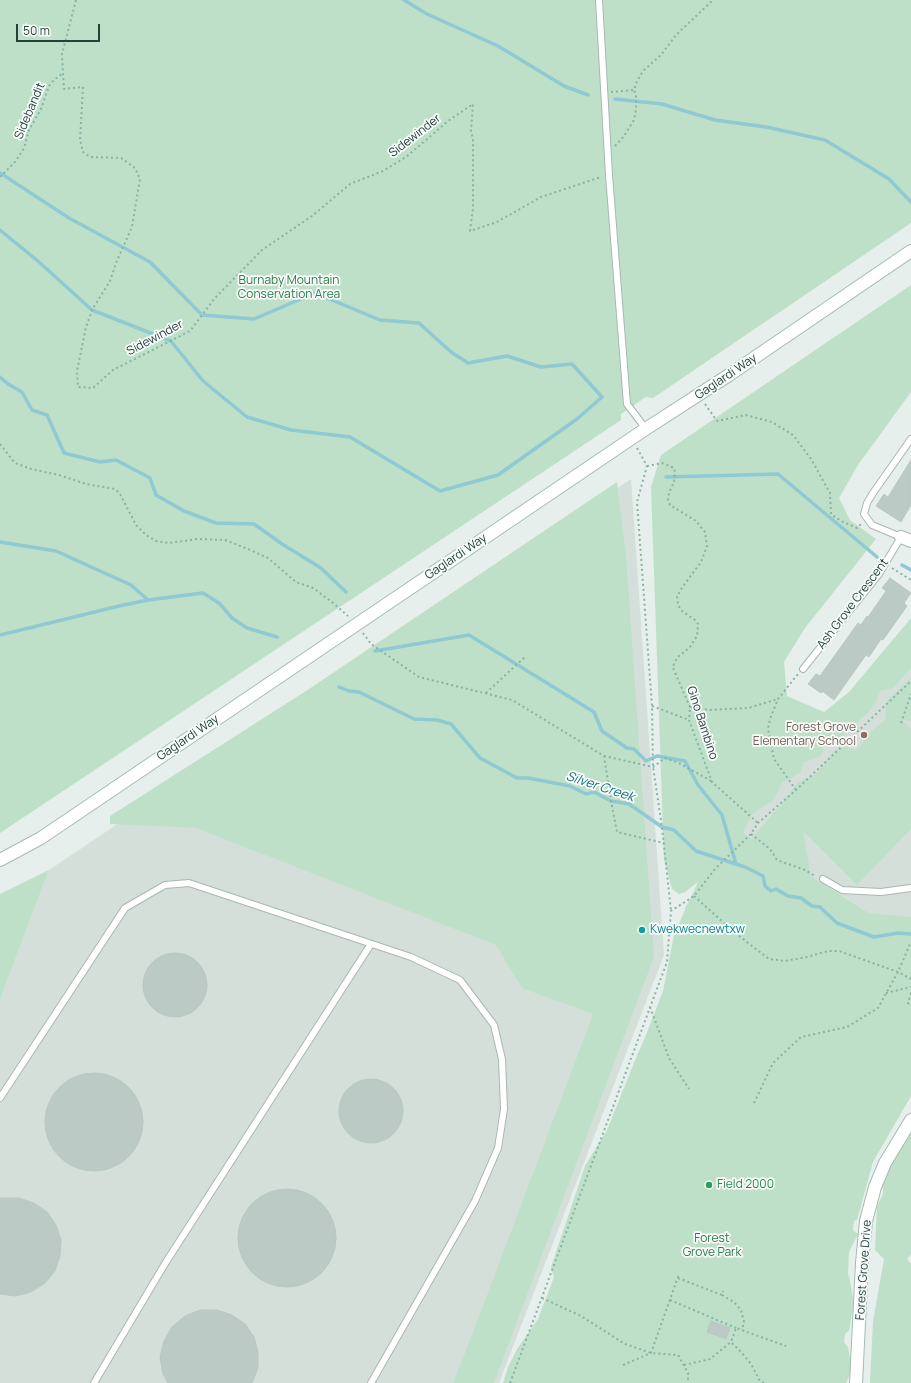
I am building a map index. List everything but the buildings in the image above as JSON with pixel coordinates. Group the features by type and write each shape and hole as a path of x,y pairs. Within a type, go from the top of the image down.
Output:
{"main road":[{"name":"Gaglardi Way","path":"0,860 41,838 911,251"},
{"name":"Forest Grove Drive","path":"856,1383 862,1262 866,1220 875,1187 885,1163 911,1120"}],"lane":[{"path":"599,0 609,175 627,404 646,429"},
{"path":"867,518 864,514 872,493 911,439"},
{"name":"Ash Grove Crescent","path":"803,669 906,539 872,525 867,518"},
{"path":"823,879 842,890 881,892 911,888"},
{"path":"0,1098 125,908 165,885 189,883 411,957 460,980 494,1024 502,1059 504,1109 498,1148 475,1201 371,1383"},
{"path":"94,1383 166,1262 371,944"}],"path":[{"name":"Sidewinder","path":"76,0 62,54 64,89 82,87 80,140 83,152 90,158 121,158 135,168 140,179 132,227 110,281 89,318 77,371 78,387 93,388 113,370 190,331 215,298 262,250 312,216 350,184 383,171 406,157 448,121 474,104 471,132 473,139 473,208 470,231 497,222 541,197 609,175"},
{"path":"608,155 624,136 634,120 636,96 634,90 636,81 643,70 661,55 676,35 713,0"},
{"name":"Sidebandit","path":"0,177 15,162 24,148 29,130 41,109 49,86 63,73"},
{"path":"605,93 634,90"},
{"path":"699,395 717,421 746,415 772,422 793,434 811,459 830,493 831,514 841,521 857,528 867,518"},
{"path":"510,1383 667,962 671,911 664,843 653,767 652,706 637,502 647,466 632,439"},
{"path":"0,444 12,460 20,465 31,469 60,475 86,484 115,489 120,494 136,525 146,535 156,541 169,543 197,539 225,540 268,558 296,582 313,588 332,602 357,624 371,644 419,677 512,700 604,756 653,767 665,758 681,764 712,782"},
{"name":"Gino Bambino","path":"647,466 662,463 674,468 674,482 669,493 668,500 670,505 696,521 704,532 707,546 701,562 681,589 677,598 678,605 682,611 695,620 698,624 697,636 690,647 678,657 673,668 690,707 689,720 712,782 758,823"},
{"path":"885,564 911,580"},
{"path":"486,693 526,656"},
{"path":"796,790 774,759 768,729 770,719 778,699 797,675"},
{"path":"671,911 694,896 715,869 751,834 758,823 796,790 911,681"},
{"path":"901,723 911,694"},
{"path":"690,707 709,710 748,708 778,699"},
{"path":"652,706 689,720"},
{"path":"604,756 617,832 664,843"},
{"path":"751,834 770,849 778,860 823,879"},
{"path":"694,896 734,932 769,960 785,961 828,951 839,951 898,972 911,979"},
{"path":"754,1103 773,1063 801,1037 847,1027 878,1008 898,972 911,944"},
{"path":"886,993 911,987"},
{"path":"911,993 908,1003 911,1006"},
{"path":"650,1007 669,1058 689,1089"},
{"path":"623,1365 652,1353 679,1274"},
{"path":"678,1278 722,1295 734,1302 741,1310 744,1322 742,1330"},
{"path":"722,1295 723,1291"},
{"path":"542,1298 581,1316 625,1344 652,1353 678,1355 688,1373 688,1383"},
{"path":"670,1300 736,1328 786,1346"},
{"path":"684,1365 710,1359 731,1342 736,1328"},
{"path":"731,1342 751,1364 760,1381 764,1383"}],"shaded area":[{"path":"631,479 664,955 499,1383 0,1383 0,1000 49,870"},
{"name":"Forest Grove Elementary School","path":"911,650 911,918 869,913 725,820"}],"green space":[{"name":"Burnaby Mountain Conservation Area","path":"0,0 911,0 911,223 653,398 646,397 621,414 621,420 0,833"},
{"name":"Forest Grove Park","path":"911,285 911,392 858,465 839,498 850,520 876,539 805,628 784,662 787,696 824,712 849,692 911,618 911,668 893,688 880,691 876,702 868,713 853,725 845,734 833,744 823,745 823,752 819,757 804,762 800,773 782,783 774,800 752,814 743,832 752,838 784,801 797,783 816,774 834,751 846,746 854,749 859,748 868,734 886,719 885,712 887,701 911,678 911,721 902,720 911,729 911,829 857,885 803,831 811,876 869,913 911,917 911,1096 873,1162 857,1220 854,1221 853,1230 858,1234 849,1252 848,1275 854,1303 849,1331 845,1334 844,1342 848,1347 852,1370 846,1383 503,1383 508,1367 517,1349 538,1319 554,1277 551,1267 585,1166 607,1130 644,1040 663,991 674,935 698,882 685,892 679,894 672,889 664,860 651,487 661,455"},
{"path":"617,482 626,555 654,957 494,1383 453,1383 593,1014 522,988 496,945 196,828 110,824 110,816 306,691"},
{"path":"49,870 0,1000 0,894"},
{"path":"911,1130 911,1255 907,1259 911,1264 911,1383 870,1383 873,1321 884,1259 875,1250 877,1207 883,1194 883,1172"}],"waterway":[{"path":"404,0 427,14 498,46 564,86 588,95"},
{"path":"615,99 662,104 715,120 766,127 825,140 889,179 911,202"},
{"path":"0,173 69,218 150,262 202,315 254,319 315,293 380,320 419,323 451,352 468,363 507,356 541,367 572,364 602,397 577,419 498,475 440,491 350,437 291,430 247,417 203,381 171,341 92,310 39,262 0,230"},
{"path":"0,377 8,384 22,392 32,410 47,415 64,453 100,462 116,460 150,478 156,495 184,511 216,523 254,524 282,544 321,568 346,592"},
{"path":"666,477 778,474 877,557"},
{"path":"0,542 56,551 131,585 148,600 203,593 219,603 232,618 247,628 277,637"},
{"path":"902,565 911,570"},
{"path":"0,635 148,600"},
{"path":"375,651 469,635 594,712 602,731 627,748 634,749 646,761 657,756 685,761 698,785 722,815 736,864"},
{"name":"Silver Creek","path":"339,687 349,691 359,692 414,719 437,720 451,724 480,758 517,778 528,778 570,786 586,794 594,792 611,801 629,804 662,827 674,830 696,851 745,867 763,876 765,886 771,891 776,889 788,896 801,898 812,906 820,907 837,923 874,937 898,933 911,934"}],"place":[{"name":"Forest Grove Elementary School","path":"864,735"},
{"name":"Kwekwecnewtxw","path":"642,930"},
{"name":"Field 2000","path":"709,1185"}]}
